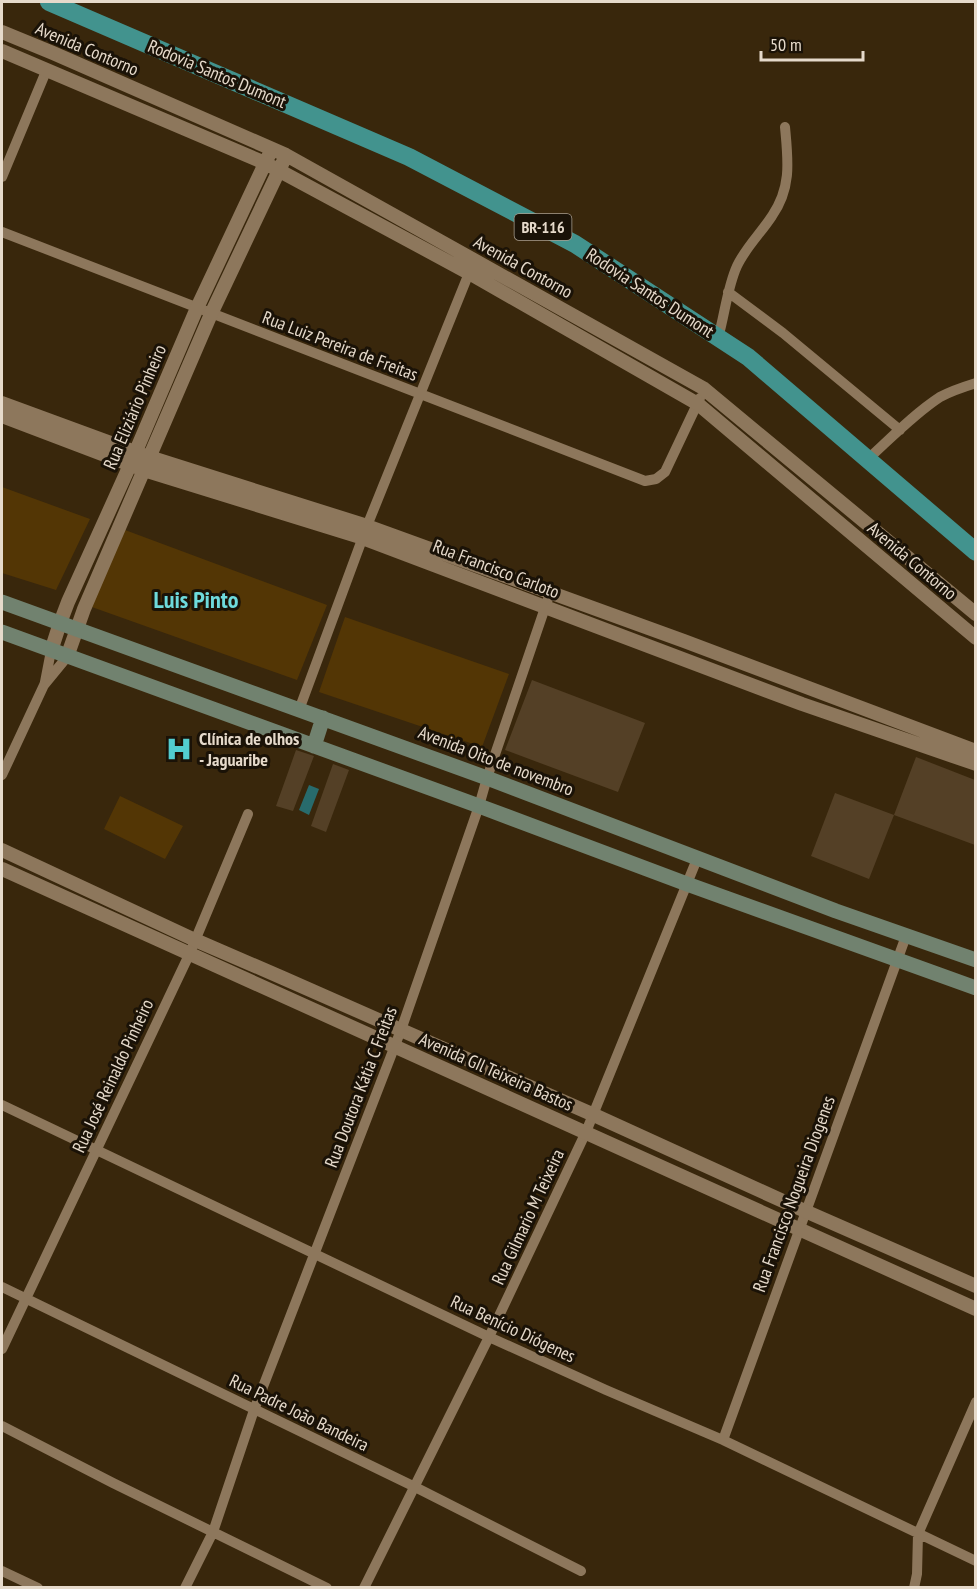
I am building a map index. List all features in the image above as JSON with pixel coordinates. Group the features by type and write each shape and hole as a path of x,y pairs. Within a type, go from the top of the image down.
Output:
{"highway":[{"name":"Rodovia Santos Dumont","path":"50,2 409,157 575,244 748,357 975,552"}],"main road":[{"name":"Avenida Oito de novembro","path":"2,602 487,778 697,859 975,960"},
{"path":"2,632 975,988"},
{"path":"314,746 323,718"},
{"path":"607,854 616,827"},
{"path":"828,935 837,911"}],"street":[{"name":"Avenida Contorno","path":"2,32 272,147 703,388 975,614"},
{"name":"Avenida Contorno","path":"2,51 279,170 469,273 698,404 975,638"},
{"path":"2,177 47,69"},
{"path":"718,338 728,292 738,263 773,215 786,189 788,159 785,127"},
{"name":"Rua Eliziário Pinheiro","path":"2,775 44,685 60,623 197,308 272,147"},
{"name":"Rua Eliziário Pinheiro","path":"44,685 67,657 76,629 211,314 286,155"},
{"name":"Rua Luiz Pereira de Freitas","path":"2,232 645,481 656,479 665,472 698,404"},
{"path":"299,710 365,532 469,273"},
{"path":"728,292 783,333 900,430"},
{"path":"868,459 942,396 975,383"},
{"path":"698,404 703,388"},
{"name":"Rua Francisco Carloto","path":"2,404 133,459 144,471 462,560 975,751"},
{"name":"Rua Francisco Carloto","path":"2,416 133,459 149,457 365,532 457,574 756,687 975,764"},
{"path":"457,574 462,560"},
{"name":"Rua Doutora Kátia C Freitas","path":"185,1587 213,1532 254,1410 401,1030 550,592"},
{"path":"756,687 763,671"},
{"path":"864,725 869,711"},
{"name":"Rua José Reinaldo Pinheiro","path":"2,1349 189,955 248,814"},
{"name":"Avenida GIl Teixeira Bastos","path":"2,850 195,940 594,1115 975,1286"},
{"name":"Rua Gilmario M Teixeira","path":"364,1587 489,1337 594,1115 697,859"},
{"name":"Avenida GIl Teixeira Bastos","path":"2,869 975,1309"},
{"name":"Rua Francisco Nogueira Diogenes","path":"723,1440 906,936"},
{"path":"276,992 283,978"},
{"name":"Rua Benício Diógenes","path":"2,1105 489,1337 723,1440 975,1562"},
{"name":"Rua Padre João Bandeira","path":"2,1287 413,1486 581,1571"},
{"path":"914,1587 919,1554 918,1534 975,1402"},
{"path":"2,1426 327,1587"},
{"path":"2,1570 38,1587"}],"shaded area":[{"path":"2,487 90,519 56,590 2,573"},
{"path":"125,530 327,605 297,680 89,606"},
{"path":"345,617 509,674 482,747 319,692"},
{"path":"120,796 183,826 165,859 104,829"}],"water":[{"path":"309,785 319,789 309,815 299,810"}],"building":[{"path":"532,680 645,723 618,792 505,750"},
{"path":"296,750 314,756 293,811 276,806"},
{"path":"916,757 975,780 975,845 894,815"},
{"path":"333,764 349,770 326,832 311,826"},
{"path":"835,793 894,815 869,879 811,856"}],"place":[{"name":"Clínica de olhos - Jaguaribe","path":"179,749"}],"district":[{"name":"Luis Pinto","path":"196,600"}]}
